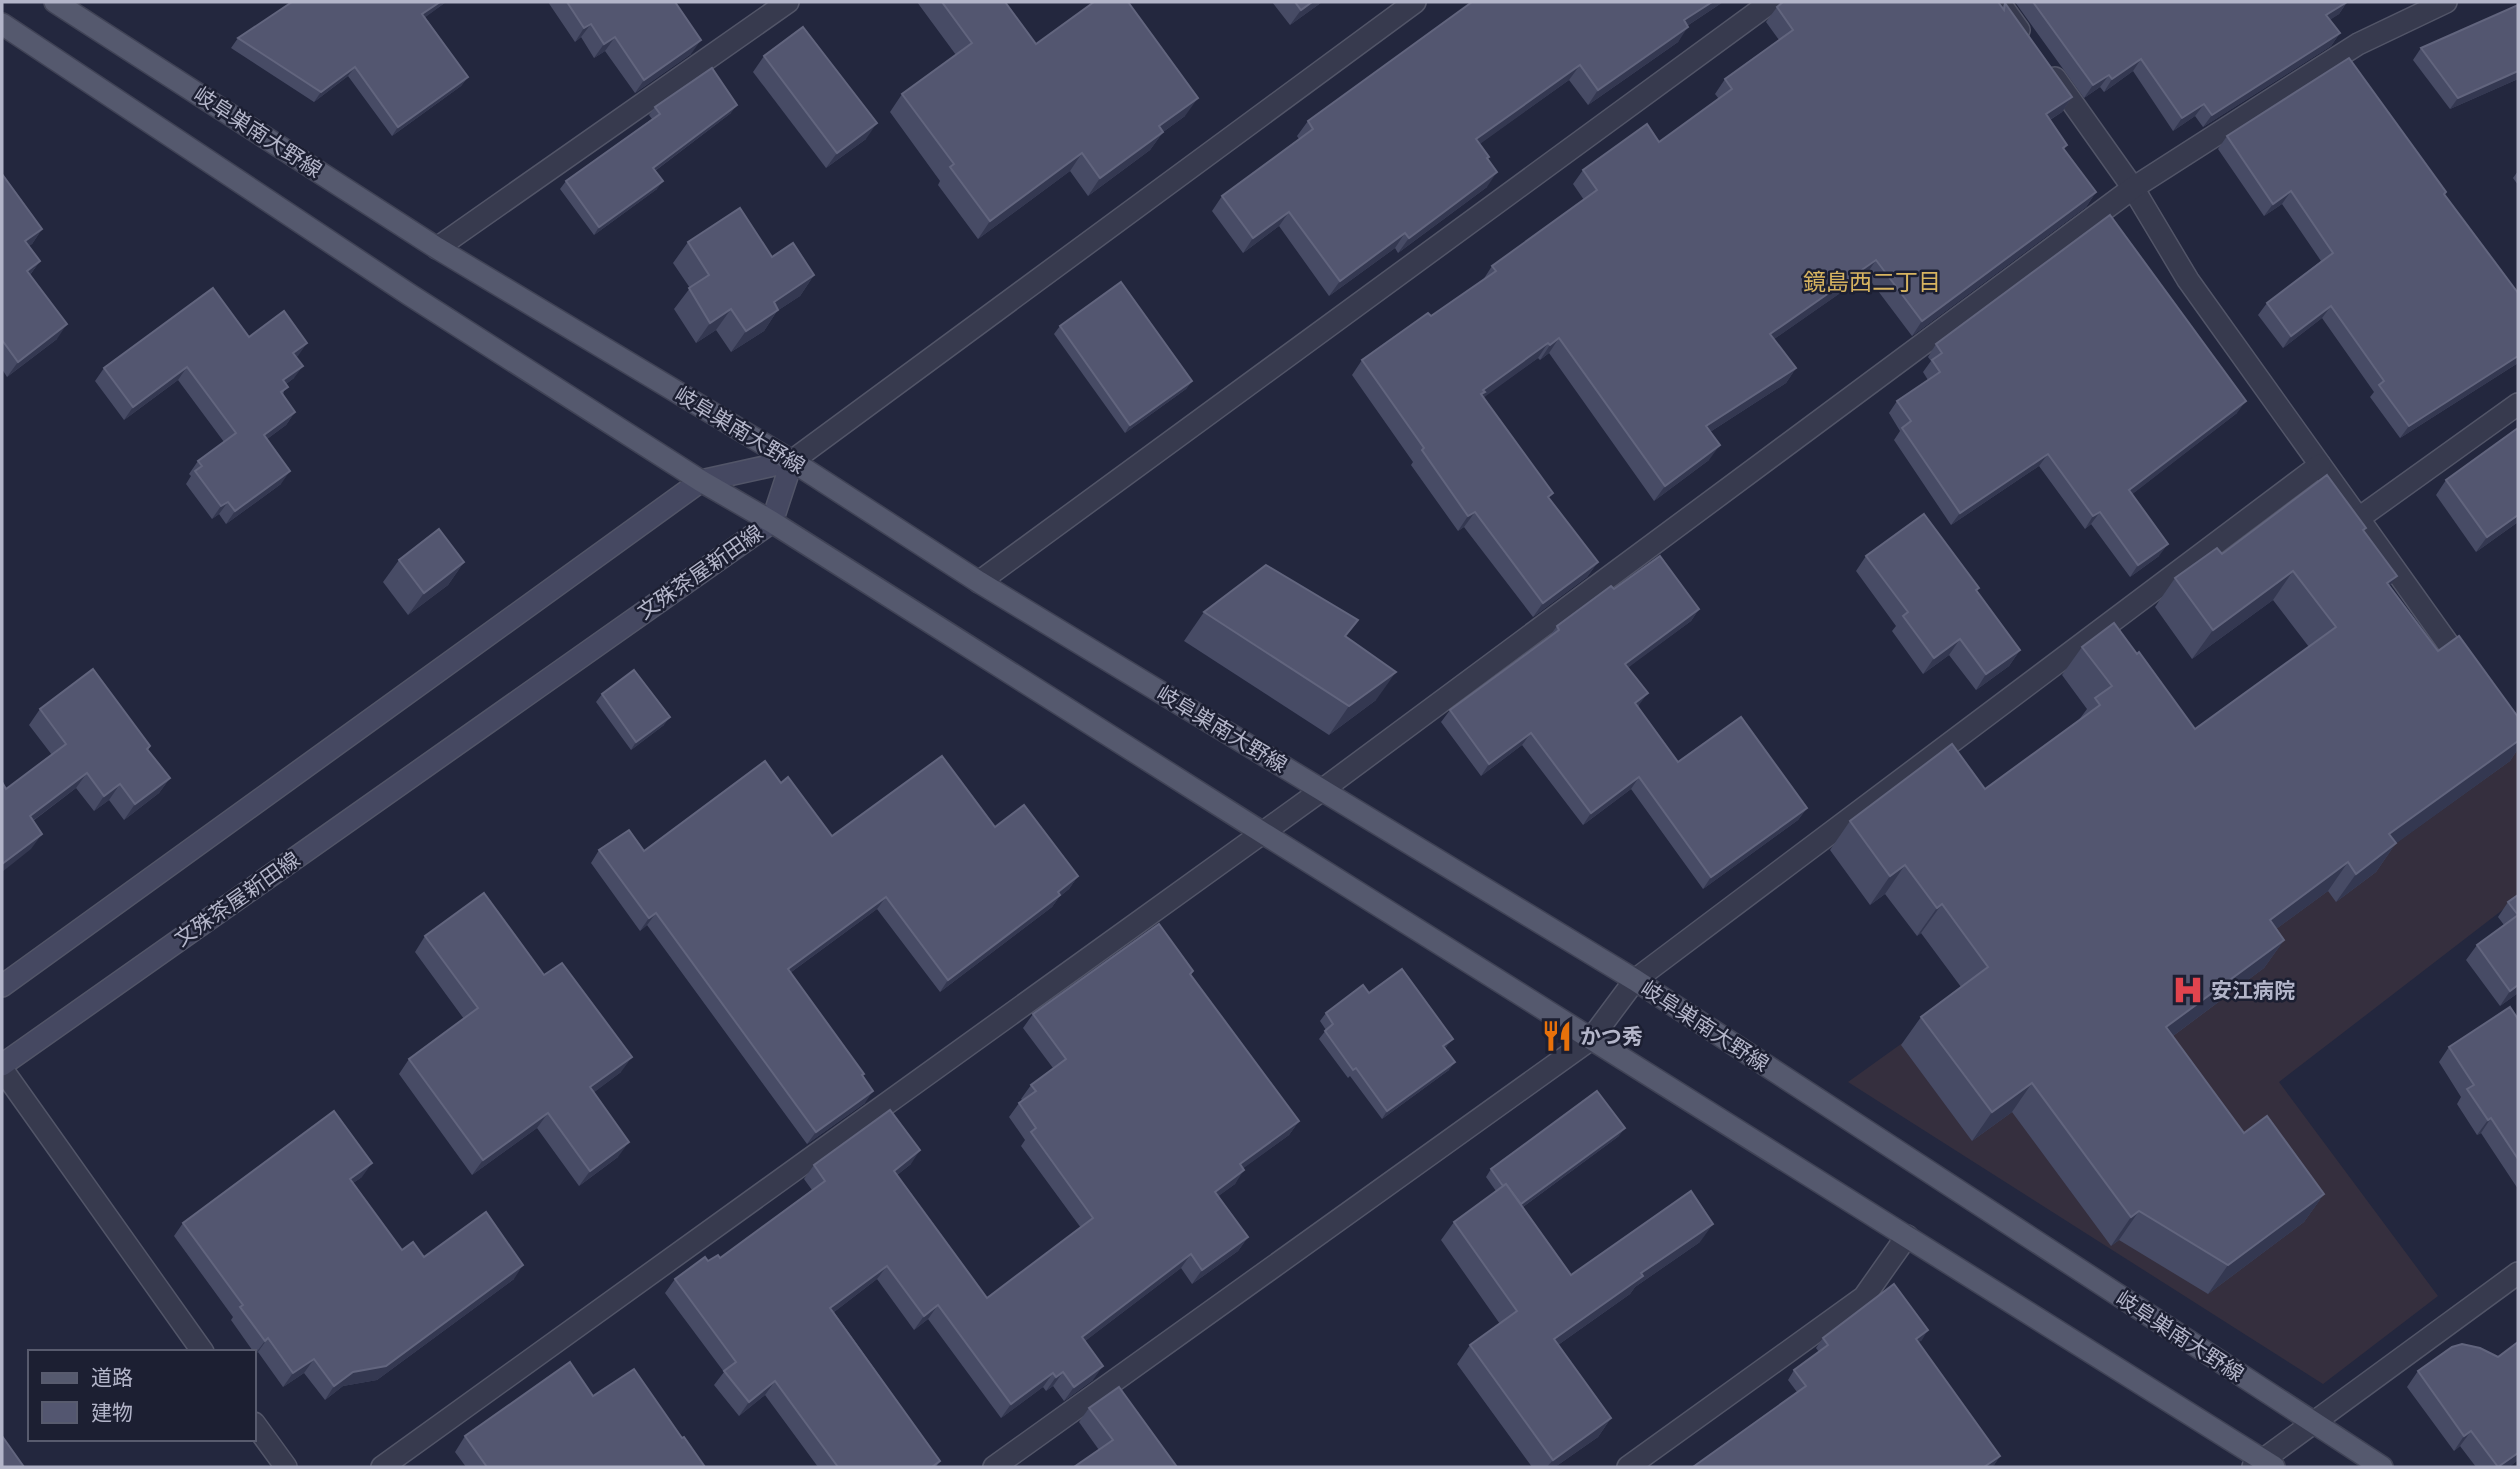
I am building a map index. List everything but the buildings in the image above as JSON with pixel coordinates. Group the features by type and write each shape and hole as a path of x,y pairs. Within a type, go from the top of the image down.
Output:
{"main road":[{"name":"岐阜巣南大野線","path":"55,2 438,248 792,461 979,582 1634,980 2382,1467"},
{"path":"2,24 410,295 701,481 772,522 1907,1236 2264,1465"},
{"path":"2,986 701,481 792,461"},
{"name":"文殊茶屋新田線","path":"2,1067 772,522 792,461"}],"street":[{"path":"438,248 788,2"},
{"path":"792,461 1415,2"},
{"path":"979,582 1772,2"},
{"path":"1999,2 2133,188 2189,281 2479,686"},
{"path":"382,1467 1322,790 2133,188 2358,44 2446,2"},
{"path":"2359,518 2518,404"},
{"path":"994,1467 1591,1039 1634,980 2320,464"},
{"path":"2,1067 202,1350"},
{"path":"1628,1467 1864,1297 1907,1236"},
{"path":"2264,1465 2313,1423 2518,1273"},
{"path":"256,1426 286,1467"}],"shaded area":[{"name":"安江病院","path":"2445,654 2518,754 2518,898 2279,1082 2438,1296 2323,1384 1848,1082"}],"place":[{"name":"安江病院","path":"2188,990"},
{"name":"かつ秀","path":"1557,1036"}],"district":[{"name":"鏡島西二丁目","path":"1872,282"}]}
